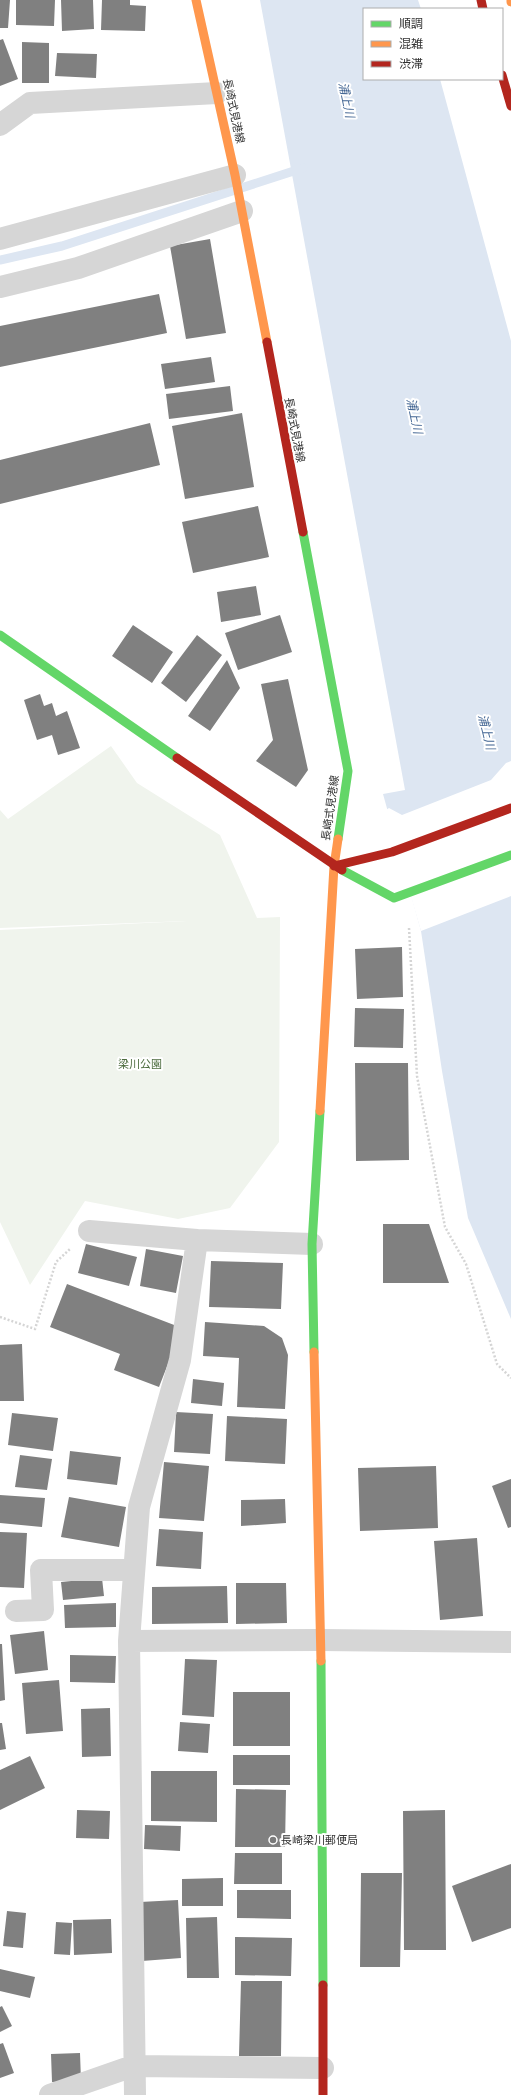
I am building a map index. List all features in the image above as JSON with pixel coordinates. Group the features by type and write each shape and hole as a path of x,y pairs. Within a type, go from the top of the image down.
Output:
{"street":[{"name":"長崎式見港線","path":"196,0 235,175 348,771 334,866 312,1244 320,1640 323,2095"},
{"path":"503,78 511,106"},
{"path":"0,125 30,102 217,93"},
{"path":"0,239 235,175"},
{"path":"0,287 78,268 242,211"},
{"path":"0,635 334,866 394,898 511,855"},
{"path":"334,866 392,852 511,808"},
{"path":"89,1231 197,1240 312,1244"},
{"path":"135,2095 133,2066 129,1641 134,1570 139,1507 180,1360 197,1240"},
{"path":"16,1611 43,1610 41,1570 134,1570"},
{"path":"129,1641 320,1640 511,1642"},
{"path":"50,2095 133,2066 323,2068"}],"path":[{"path":"409,928 417,1076 445,1227 466,1264 496,1364 511,1378"},
{"path":"0,1317 35,1329 56,1262 89,1231"}],"green space":[{"name":"梁川公園","path":"111,746 137,783 220,835 257,918 280,917 279,1142 230,1208 178,1219 85,1201 30,1285 0,1222 0,930 187,921 0,928 0,810 8,819"}],"water":[{"name":"浦上川","path":"260,0 418,0 421,8 363,8 363,80 440,80 511,341 511,1319 468,1218 442,1071 421,931 383,794 405,790"}],"pier":[{"path":"511,761 511,896 421,931 386,810 389,808 402,815 491,780 506,763"}],"building":[{"path":"0,0 10,0 8,28 0,28"},
{"path":"16,0 55,0 54,26 16,25"},
{"path":"61,0 93,0 94,29 62,31"},
{"path":"102,0 130,0 130,5 146,6 145,31 101,30"},
{"path":"3,39 18,79 0,86 0,40"},
{"path":"22,42 49,43 49,83 22,83"},
{"path":"57,53 97,54 96,78 55,76"},
{"path":"210,239 226,333 186,339 170,246"},
{"path":"159,294 167,333 0,367 0,326"},
{"path":"211,357 215,382 165,389 161,364"},
{"path":"230,386 233,411 169,419 166,394"},
{"path":"242,413 254,487 185,499 172,426"},
{"path":"150,423 160,465 0,504 0,460"},
{"path":"258,506 269,557 193,573 182,522"},
{"path":"256,586 261,615 221,622 217,592"},
{"path":"280,615 292,652 238,670 225,633"},
{"path":"133,625 173,652 152,683 112,656"},
{"path":"197,635 222,655 186,702 161,683"},
{"path":"227,660 240,688 210,731 188,716"},
{"path":"288,679 308,770 296,787 256,761 273,740 261,684"},
{"path":"40,694 44,706 52,703 56,716 67,711 80,748 58,755 52,735 37,740 24,700"},
{"path":"402,947 403,997 357,999 355,949"},
{"path":"355,1008 404,1009 403,1048 354,1047"},
{"path":"355,1063 408,1063 409,1160 356,1161"},
{"path":"383,1224 429,1224 449,1283 383,1283"},
{"path":"86,1244 137,1257 129,1286 78,1273"},
{"path":"146,1249 183,1256 176,1293 140,1286"},
{"path":"211,1261 283,1263 281,1309 209,1307"},
{"path":"67,1284 182,1328 159,1387 114,1370 120,1354 50,1327"},
{"path":"205,1322 264,1326 282,1338 288,1355 285,1409 237,1407 239,1358 203,1356"},
{"path":"22,1344 24,1401 0,1401 0,1345"},
{"path":"193,1379 224,1383 222,1406 191,1403"},
{"path":"176,1412 213,1414 210,1454 174,1452"},
{"path":"12,1413 58,1418 53,1451 8,1445"},
{"path":"227,1416 287,1419 285,1464 225,1461"},
{"path":"70,1451 121,1457 117,1485 67,1479"},
{"path":"20,1455 52,1459 47,1490 15,1487"},
{"path":"164,1462 209,1466 204,1521 159,1518"},
{"path":"436,1466 438,1528 360,1531 358,1468"},
{"path":"511,1479 511,1527 508,1528 492,1486"},
{"path":"0,1495 45,1498 42,1527 0,1523"},
{"path":"69,1497 126,1507 119,1547 61,1537"},
{"path":"285,1499 286,1523 241,1526 241,1500"},
{"path":"159,1529 203,1532 201,1569 156,1566"},
{"path":"0,1532 27,1533 24,1588 0,1587"},
{"path":"477,1538 483,1616 440,1620 434,1541"},
{"path":"102,1578 104,1596 63,1600 61,1582"},
{"path":"236,1583 286,1583 287,1623 236,1624"},
{"path":"227,1586 228,1623 152,1624 152,1587"},
{"path":"116,1603 116,1627 65,1628 64,1605"},
{"path":"44,1631 48,1670 15,1674 10,1635"},
{"path":"0,1644 2,1644 5,1700 0,1701"},
{"path":"70,1655 116,1656 115,1683 70,1682"},
{"path":"185,1659 217,1660 214,1717 182,1715"},
{"path":"59,1680 63,1731 26,1734 22,1683"},
{"path":"233,1692 290,1692 290,1746 233,1746"},
{"path":"110,1708 111,1756 82,1757 81,1709"},
{"path":"180,1722 210,1724 208,1753 178,1751"},
{"path":"0,1723 2,1723 6,1749 0,1750"},
{"path":"233,1755 290,1755 290,1785 233,1785"},
{"path":"30,1756 45,1788 0,1810 0,1770"},
{"path":"151,1771 217,1771 217,1822 151,1821"},
{"path":"236,1789 286,1790 285,1847 235,1847"},
{"path":"77,1810 110,1811 109,1839 76,1838"},
{"path":"445,1810 446,1950 404,1950 403,1811"},
{"path":"145,1825 181,1826 180,1851 144,1849"},
{"path":"235,1853 282,1853 282,1884 234,1884"},
{"path":"511,1864 511,1928 472,1942 452,1886"},
{"path":"361,1873 402,1873 400,1967 360,1967"},
{"path":"223,1878 223,1906 182,1906 182,1879"},
{"path":"237,1890 291,1890 291,1919 237,1918"},
{"path":"178,1900 181,1958 142,1961 140,1902"},
{"path":"7,1911 26,1913 23,1948 3,1946"},
{"path":"217,1917 219,1978 187,1978 186,1918"},
{"path":"111,1919 112,1953 74,1955 73,1920"},
{"path":"56,1922 72,1923 70,1955 54,1954"},
{"path":"235,1937 292,1938 291,1976 235,1975"},
{"path":"0,1969 35,1977 30,1998 0,1991"},
{"path":"241,1981 282,1981 281,2056 239,2056"},
{"path":"2,2006 12,2026 0,2032 0,2007"},
{"path":"3,2043 14,2073 0,2078 0,2044"},
{"path":"80,2053 81,2081 52,2082 51,2054"}],"waterway":[{"path":"0,260 62,246 303,168"}],"traffic: fast":[{"path":"303,532 348,771 338,839"},
{"path":"0,635 177,758"},
{"path":"342,870 394,898 511,855"},
{"path":"314,1352 312,1244 320,1111"},
{"path":"321,1661 323,1985"}],"traffic: slow":[{"path":"196,0 235,175 267,342"},
{"path":"320,1111 334,866 338,839"},
{"path":"314,1352 321,1661"}],"traffic: jam":[{"path":"481,0 483,8"},
{"path":"503,78 511,106"},
{"path":"267,342 303,532"},
{"path":"177,758 342,870"},
{"path":"334,866 392,852 511,808"},
{"path":"323,1985 323,2095"}],"place":[{"name":"長崎梁川郵便局","path":"273,1840"}]}
